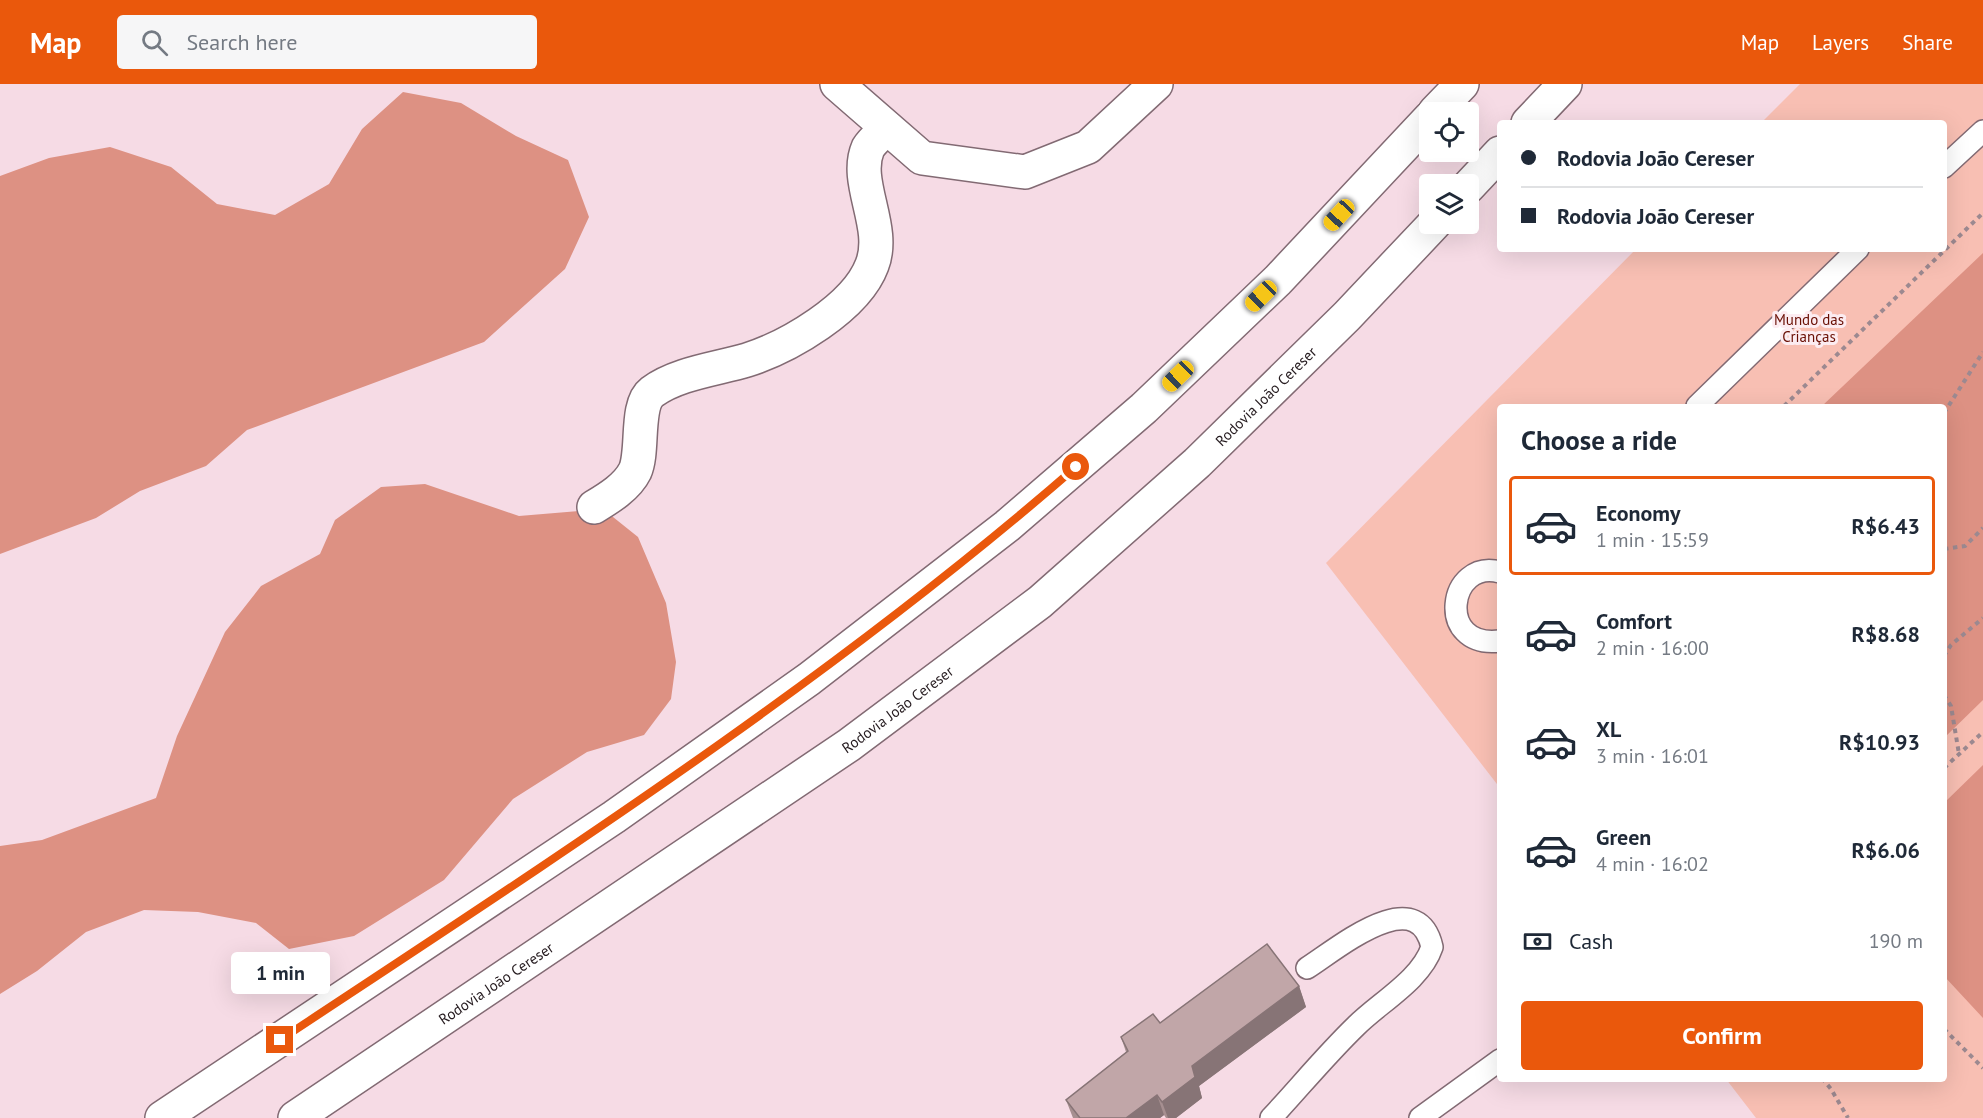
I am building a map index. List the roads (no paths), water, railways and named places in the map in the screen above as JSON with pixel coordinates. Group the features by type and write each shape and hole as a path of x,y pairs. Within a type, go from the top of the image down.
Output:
{"main road":[{"path":"837,84 922,158 1025,172 1088,147 1156,84"},
{"path":"1445,102 1462,84"},
{"path":"1531,120 1565,84"},
{"path":"594,507 616,493 634,471 641,442 642,412 650,393 670,383 750,359 782,345 823,321 855,291 872,265 877,230 865,166 869,147 887,128"},
{"path":"162,1118 614,817 809,679 1007,526 1144,408 1278,280 1419,130"},
{"path":"1479,175 1497,156"},
{"name":"Rodovia João Cereser","path":"296,1118 849,745 1040,602 1197,463 1347,316 1425,234"}],"lane":[{"path":"1947,164 1983,131"},
{"path":"1699,404 1855,252"},
{"path":"1497,572 1492,570 1479,573 1467,580 1458,591 1455,604 1456,618 1464,631 1475,639 1497,641"},
{"path":"1270,1118 1355,1027 1418,970 1428,959 1432,947 1425,928 1417,921 1399,918 1379,922 1307,968"},
{"path":"1420,1118 1497,1062"}],"park label":[{"name":"Mundo das Crianças","path":"1809,328"}]}
